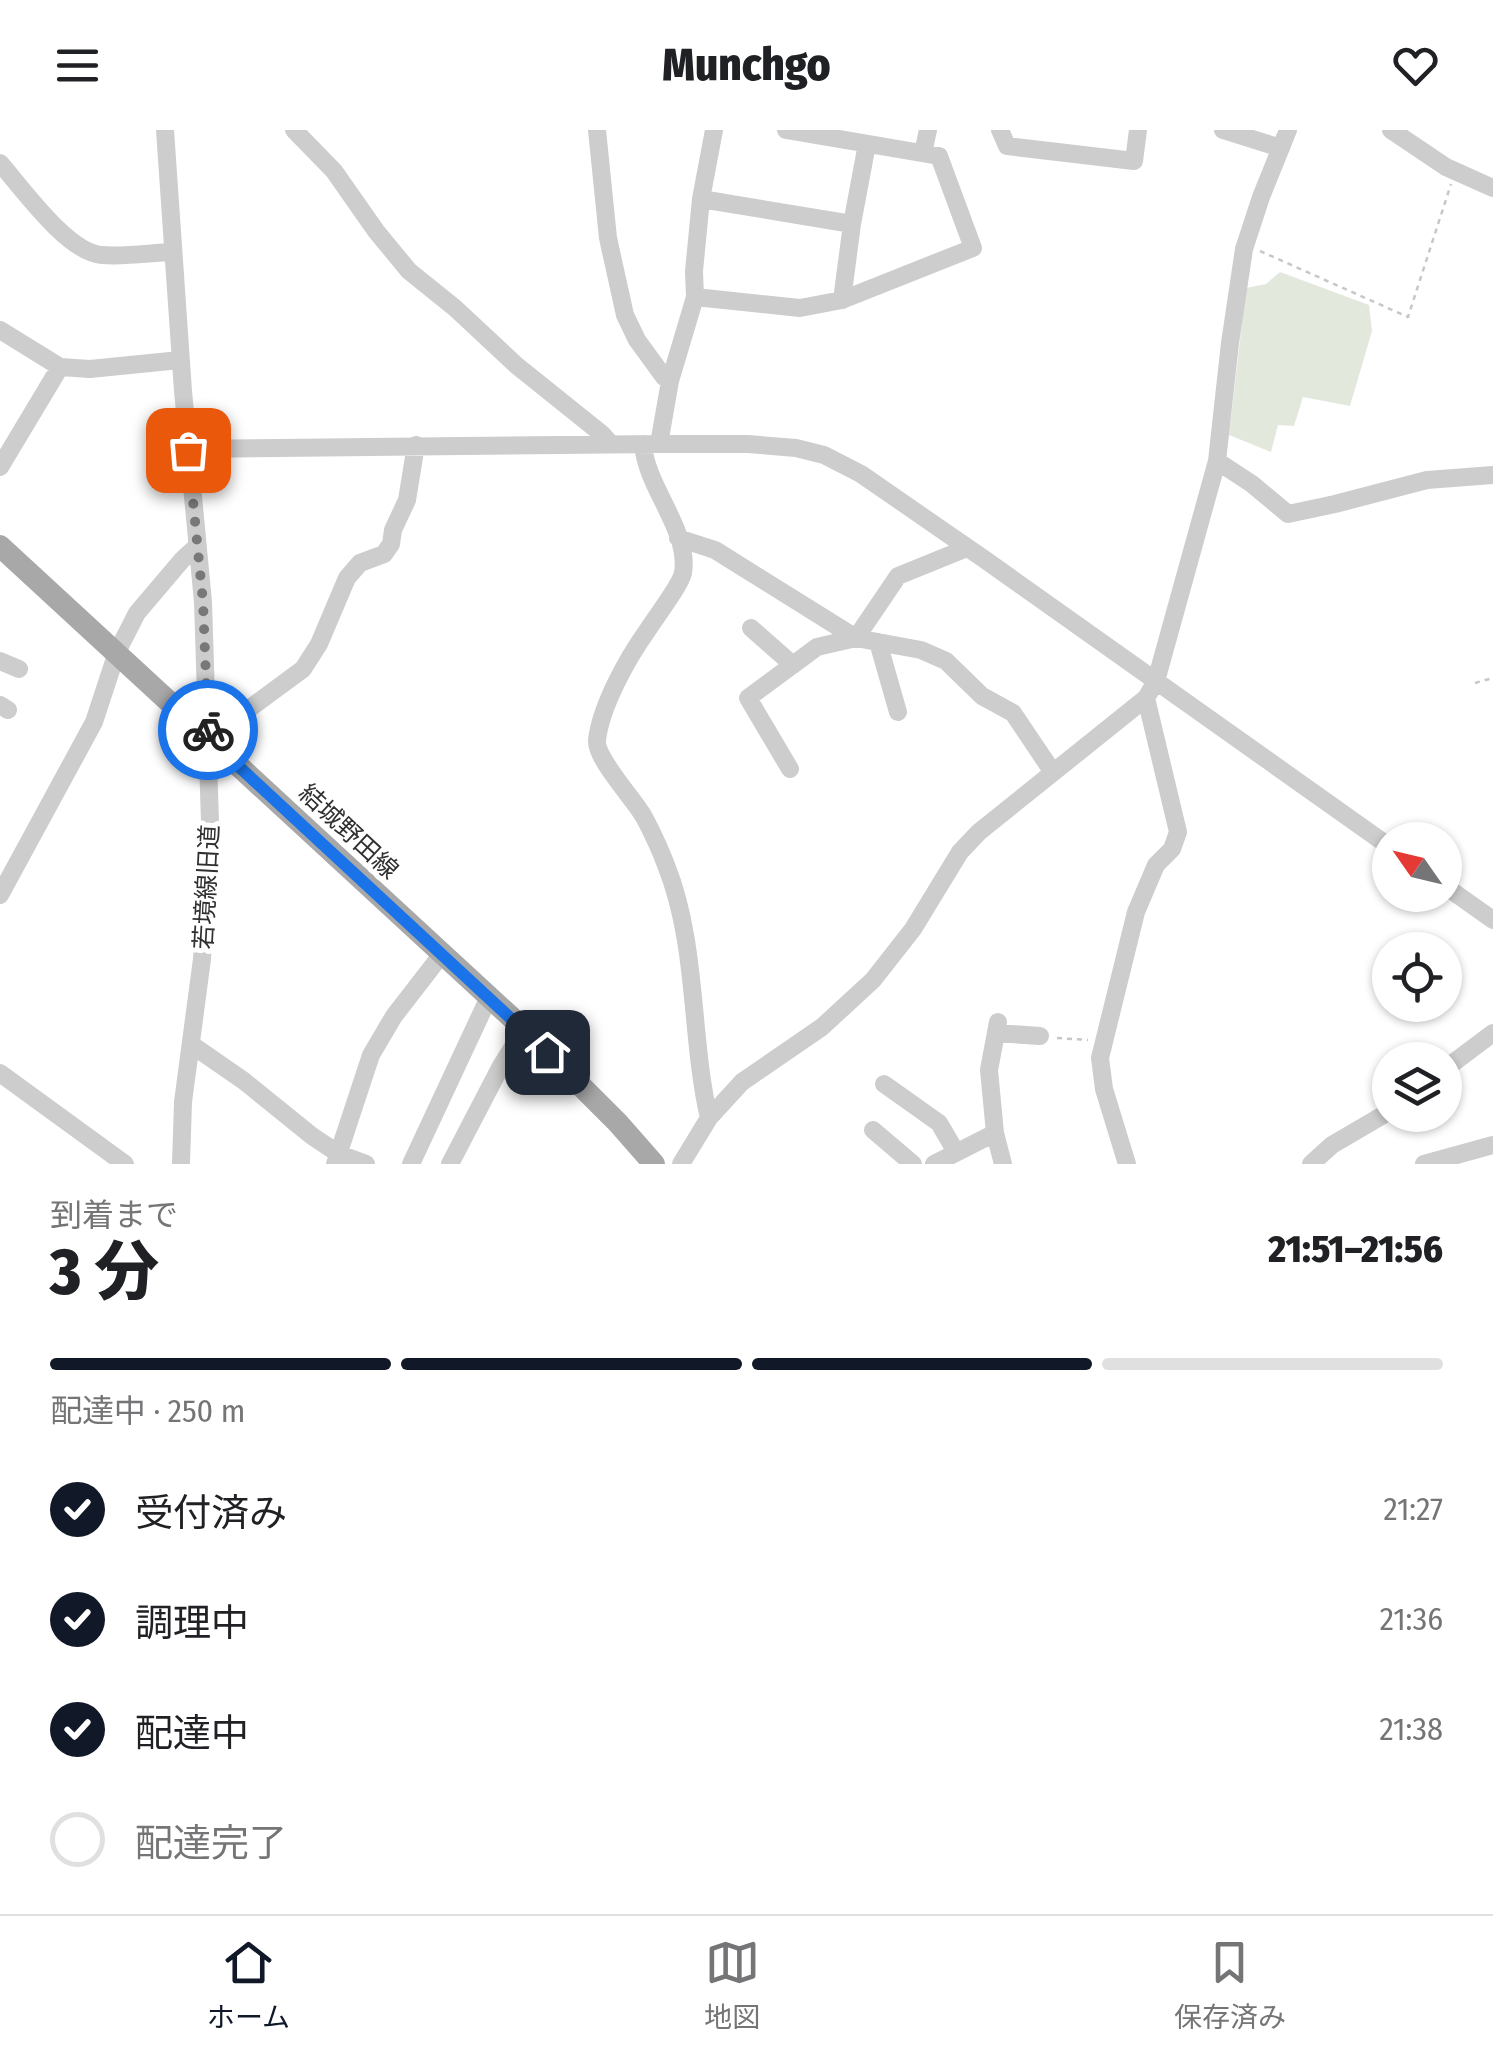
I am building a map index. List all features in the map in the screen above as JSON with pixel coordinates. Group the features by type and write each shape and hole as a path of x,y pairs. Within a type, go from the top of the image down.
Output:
{"main road":[{"name":"結城野田線","path":"0,546 213,734 524,1029 654,1164"}],"street":[{"name":"若境線旧道","path":"165,130 180,360 213,734 207,890 183,1102 181,1164"},
{"path":"294,130 334,171 409,271 611,444"},
{"path":"597,130 608,238 625,315 637,340 670,381"},
{"path":"709,1118 702,1090 683,922 676,896 643,814 600,756 596,744 610,697 641,638 683,575 678,538 644,459 695,297 701,199 714,130"},
{"path":"695,297 800,308 842,300 973,248 939,156 786,130"},
{"path":"923,153 928,130"},
{"path":"1000,130 1006,146 1134,161 1138,130"},
{"path":"682,1164 709,1118 742,1082 822,1027 873,980 913,929 960,852 1052,771 1146,698 1156,681 1217,462 1245,245 1285,139 1223,130"},
{"path":"1391,130 1455,171 1493,188"},
{"path":"842,300 867,144"},
{"path":"0,163 64,236 82,250 99,255 172,252"},
{"path":"701,199 852,224"},
{"path":"0,330 60,367 90,369 180,360"},
{"path":"0,467 60,367"},
{"path":"188,450 748,444 824,455 860,474 968,548 1372,834"},
{"path":"213,734 303,669 319,644 347,578 360,563 384,554 406,500 416,445"},
{"path":"1217,462 1288,514 1427,480 1493,475"},
{"path":"678,538 714,550 856,638 921,650 946,662 982,696 1012,713 1052,771"},
{"path":"0,895 94,722 117,652 137,613 197,546"},
{"path":"790,769 748,698 817,647 856,638 898,576 968,548"},
{"path":"751,628 793,664"},
{"path":"878,642 898,712"},
{"path":"0,661 19,669"},
{"path":"1127,1164 1104,1089 1102,1041 1145,887 1156,864 1172,849 1178,832 1146,698"},
{"path":"1462,898 1493,920"},
{"path":"337,1159 370,1055 394,1016 442,954"},
{"path":"411,1164 489,997"},
{"path":"1004,1164 994,1133 988,1070 997,1028 1040,1036"},
{"path":"450,1164 524,1029"},
{"path":"1462,1057 1493,1033"},
{"path":"192,1045 244,1080 337,1159 366,1164"},
{"path":"3,1082 122,1163"},
{"path":"884,1084 939,1123 956,1152"},
{"path":"1311,1164 1332,1145 1372,1121"},
{"path":"872,1130 913,1164"},
{"path":"934,1164 994,1133"},
{"path":"1424,1164 1493,1145"}],"path":[{"path":"1245,245 1408,317 1455,171"},
{"path":"1475,683 1493,678"},
{"path":"1040,1036 1102,1041"}],"shaded area":[{"path":"1280,272 1369,305 1372,331 1350,406 1303,397 1294,426 1278,425 1271,452 1229,435 1246,288 1266,284"}],"way so far":[{"path":"188,450 203,602 208,730"}],"route":[{"path":"208,730 208,738 547,1052"}]}
